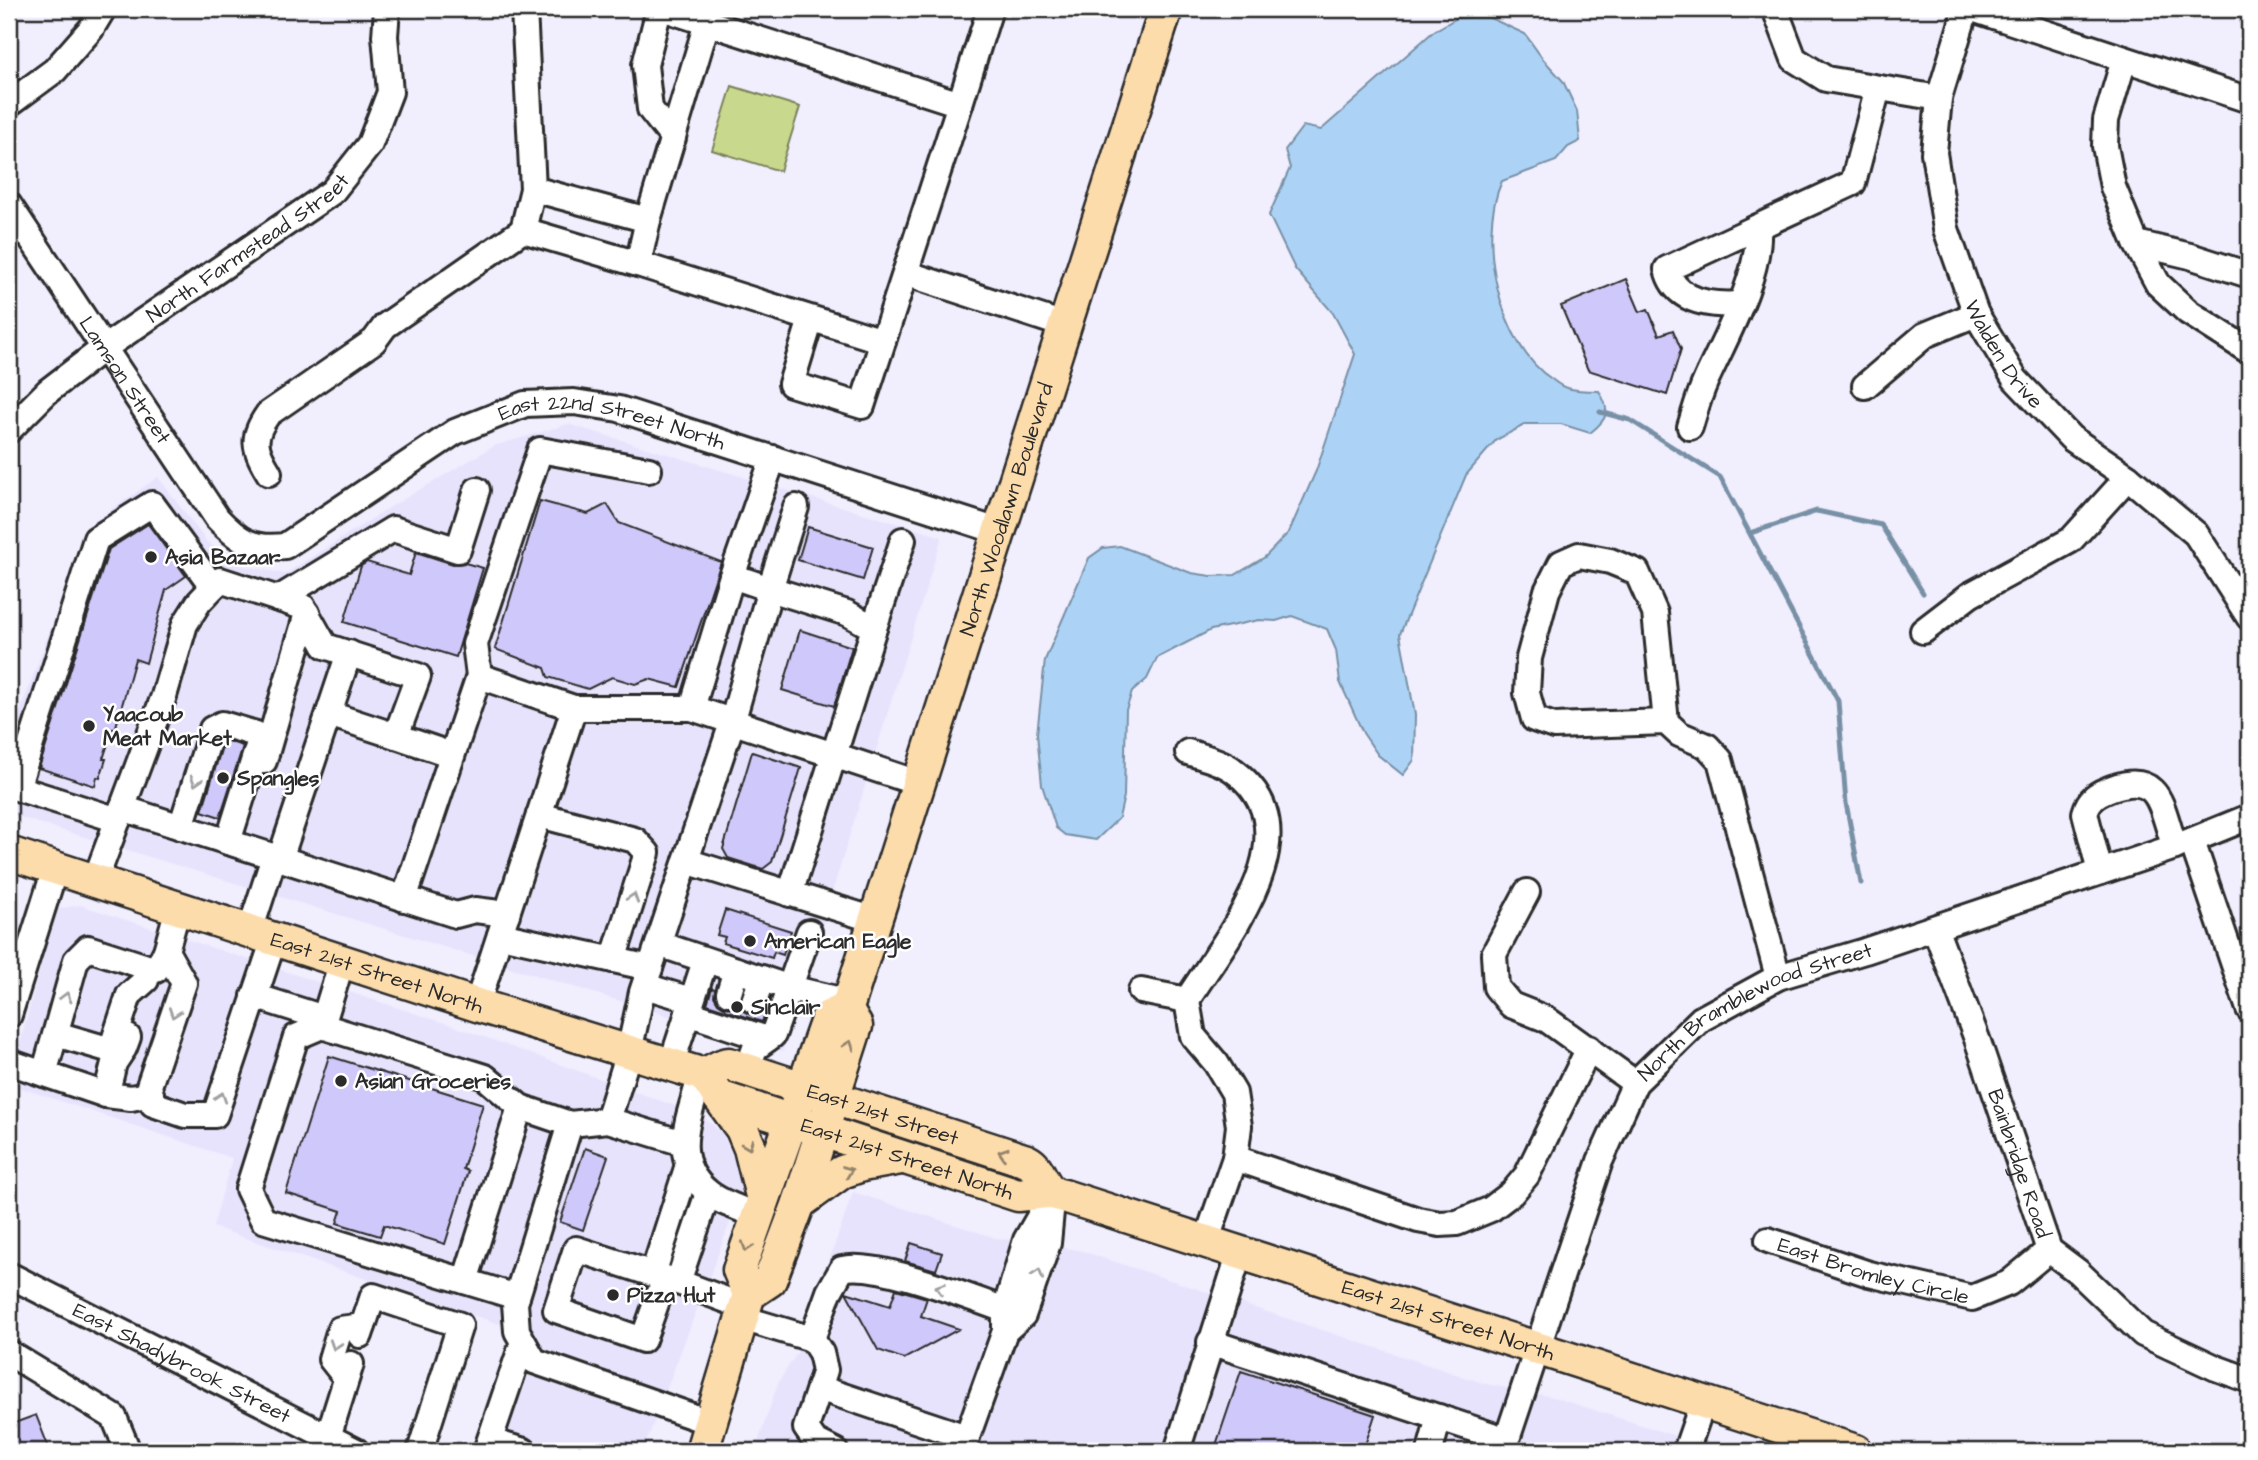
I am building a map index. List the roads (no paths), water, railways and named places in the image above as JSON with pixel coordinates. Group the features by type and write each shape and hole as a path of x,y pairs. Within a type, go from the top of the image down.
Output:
{"main road":[{"name":"North Woodlawn Boulevard","path":"705,1437 746,1307 770,1280 799,1203 856,1026 847,1006 1166,9"},
{"name":"East 21st Street North","path":"9,853 671,1065 710,1086 791,1121 1018,1195 1053,1193 1843,1449"},
{"name":"North Woodlawn Boulevard","path":"746,1307 739,1270 828,1017 847,1006"},
{"name":"East 21st Street","path":"710,1086 715,1071 723,1065 803,1087 1027,1161 1037,1168 1043,1182 1053,1193"},
{"path":"710,1086 742,1129 750,1148 760,1208"},
{"path":"799,1203 842,1172 862,1165 905,1157"}],"street":[{"path":"9,104 55,71 91,29 103,9"},
{"name":"North Farmstead Street","path":"9,430 48,391 104,348 332,192 370,144 390,92 385,36 387,9"},
{"path":"269,473 257,454 256,431 268,414 374,341 384,326 523,230 533,188 524,9"},
{"path":"673,138 650,109 645,65 662,9 960,104"},
{"path":"811,319 791,384 862,406 990,9"},
{"path":"1775,9 1794,59 1826,79 1939,98"},
{"name":"Walden Drive","path":"1966,9 1939,98 1934,153 1946,229 1976,314 2015,379 2071,438 2128,477 2196,534 2249,617"},
{"path":"1973,9 2249,100"},
{"path":"638,264 648,220 707,23"},
{"path":"2124,60 2106,120 2105,146 2113,187 2136,243 2158,285 2188,312 2249,351"},
{"path":"1740,304 1717,305 1691,298 1677,291 1669,279 1667,269 1853,183 1878,88"},
{"path":"533,188 648,220"},
{"name":"Lamson Street","path":"9,205 217,518 232,533 251,545"},
{"path":"1690,427 1704,383 1754,268 1759,246 1758,227"},
{"path":"523,230 883,341"},
{"path":"2136,243 2190,256 2249,275"},
{"path":"905,273 1064,325"},
{"path":"1865,386 1925,335 1976,314"},
{"name":"East 22nd Street North","path":"251,545 268,548 285,546 455,432 525,404 574,402 619,410 998,531"},
{"path":"404,899 479,676 475,644 540,450 649,470"},
{"path":"692,708 732,576 773,458"},
{"path":"1923,631 1970,595 2071,540 2128,477"},
{"path":"278,599 393,529 458,550 477,490"},
{"path":"213,587 152,504 96,539 17,788 181,827 456,915 475,909 503,924 612,960 648,977 690,1006 727,1000 755,1014"},
{"path":"608,1120 648,977 732,723 793,518 752,516"},
{"path":"790,894 903,540"},
{"path":"1666,722 1554,726 1534,719 1527,693 1529,658 1547,591 1561,563 1579,555 1610,561 1637,572 1656,613 1666,722 1679,734 1707,746 1720,760 1778,977"},
{"path":"732,576 847,613 874,628"},
{"path":"95,881 164,696 186,624 199,602 220,580 303,607 325,646 418,676 396,736"},
{"path":"233,844 307,612"},
{"path":"44,1074 76,960 88,948 154,967 184,983 149,1086 153,1104 185,1115 215,1115 254,996 262,935 277,858 349,653"},
{"path":"479,676 574,708 692,708 918,783"},
{"path":"477,1005 574,708"},
{"path":"329,714 452,755"},
{"path":"181,827 212,729 222,723 250,730 256,734 259,743 233,844"},
{"path":"1188,752 1231,769 1253,790 1266,814 1266,857 1256,890 1187,1000 1193,1036 1216,1063 1234,1093 1239,1126 1235,1158 1206,1241"},
{"path":"2100,872 2085,813 2088,803 2094,796 2134,782 2151,788 2183,844 2249,1009"},
{"path":"539,814 635,840 647,853 612,960"},
{"name":"North Bramblewood Street","path":"1505,1446 1600,1161 1636,1083 1701,1019 1778,977 1935,928 2183,844 2249,817"},
{"path":"686,861 874,920"},
{"path":"9,1015 55,869"},
{"path":"1527,892 1494,954 1496,987 1511,1005 1546,1019 1636,1083"},
{"path":"106,1095 114,1063 124,1048 178,908"},
{"name":"Bainbridge Road","path":"1935,928 1977,1039 2049,1250 2077,1271 2143,1334 2216,1368 2249,1380"},
{"path":"659,944 705,961 727,1000 755,1014 773,1035 809,932"},
{"path":"342,961 323,1022 296,1037 248,1188 263,1220 517,1297"},
{"path":"671,1065 705,961"},
{"path":"55,1040 111,1051 129,995 154,967"},
{"path":"790,988 847,1006"},
{"path":"755,1014 790,988"},
{"path":"1141,991 1187,1000"},
{"path":"254,996 485,1077 520,1107 570,1124 608,1120 683,1143"},
{"path":"747,1070 755,1048 755,1014"},
{"path":"55,1040 114,1063"},
{"path":"1235,1158 1418,1220 1440,1224 1457,1223 1491,1209 1512,1193 1527,1175 1589,1048"},
{"path":"9,1062 106,1095 131,1098 151,1094"},
{"path":"666,1278 687,1168 683,1143 710,1086"},
{"path":"465,1281 520,1107"},
{"path":"570,1124 515,1304 517,1331 534,1361 705,1437"},
{"path":"687,1168 708,1193 760,1208"},
{"path":"708,1193 666,1278 643,1340 556,1310 576,1249 666,1278 746,1307 812,1339 821,1353 825,1370 806,1428 814,1441 835,1451"},
{"path":"812,1339 842,1269 854,1265 878,1268 1005,1320 1023,1315 1048,1243 1053,1193"},
{"name":"East Bromley Circle","path":"1768,1240 1869,1274 1972,1298 2008,1283 2049,1250"},
{"path":"1177,1451 1240,1252"},
{"name":"East Shadybrook Street","path":"9,1275 356,1451"},
{"path":"328,1437 349,1371 331,1359 337,1339 341,1329 362,1330 373,1296 460,1325 420,1451"},
{"path":"819,1388 964,1444 1005,1320"},
{"path":"523,1342 488,1446 524,1451"},
{"path":"1210,1342 1439,1417 1505,1446"},
{"path":"9,1353 114,1417 128,1451"},
{"path":"1686,1451 1703,1402"},
{"path":"1430,1451 1439,1417"}],"water":[{"path":"1486,16 1525,34 1563,81 1577,111 1580,141 1568,147 1556,161 1502,181 1491,231 1492,260 1506,317 1534,364 1553,380 1571,389 1599,391 1606,409 1604,419 1590,433 1561,424 1526,424 1496,440 1466,475 1400,634 1415,715 1414,760 1403,775 1378,755 1363,733 1340,682 1336,650 1327,629 1292,616 1276,621 1259,620 1211,630 1157,658 1147,679 1132,692 1126,710 1124,796 1119,818 1096,840 1065,835 1056,828 1042,785 1037,734 1045,660 1089,558 1103,548 1120,546 1191,573 1211,576 1235,575 1265,557 1289,532 1316,471 1355,354 1333,313 1295,269 1269,215 1290,168 1285,150 1303,126 1321,130 1434,31 1457,18"}],"waterway":[{"path":"1600,412 1630,420 1720,477 1838,701 1846,803 1861,883"},
{"path":"1750,533 1817,511 1881,525 1923,593"}],"place":[{"name":"Asia Bazaar","path":"151,557"},
{"name":"Yaacoub Meat Market","path":"89,726"},
{"name":"Spangles","path":"223,778"},
{"name":"American Eagle","path":"750,941"},
{"name":"Sinclair","path":"737,1007"},
{"name":"Asian Groceries","path":"341,1081"},
{"name":"Pizza Hut","path":"613,1295"}]}
